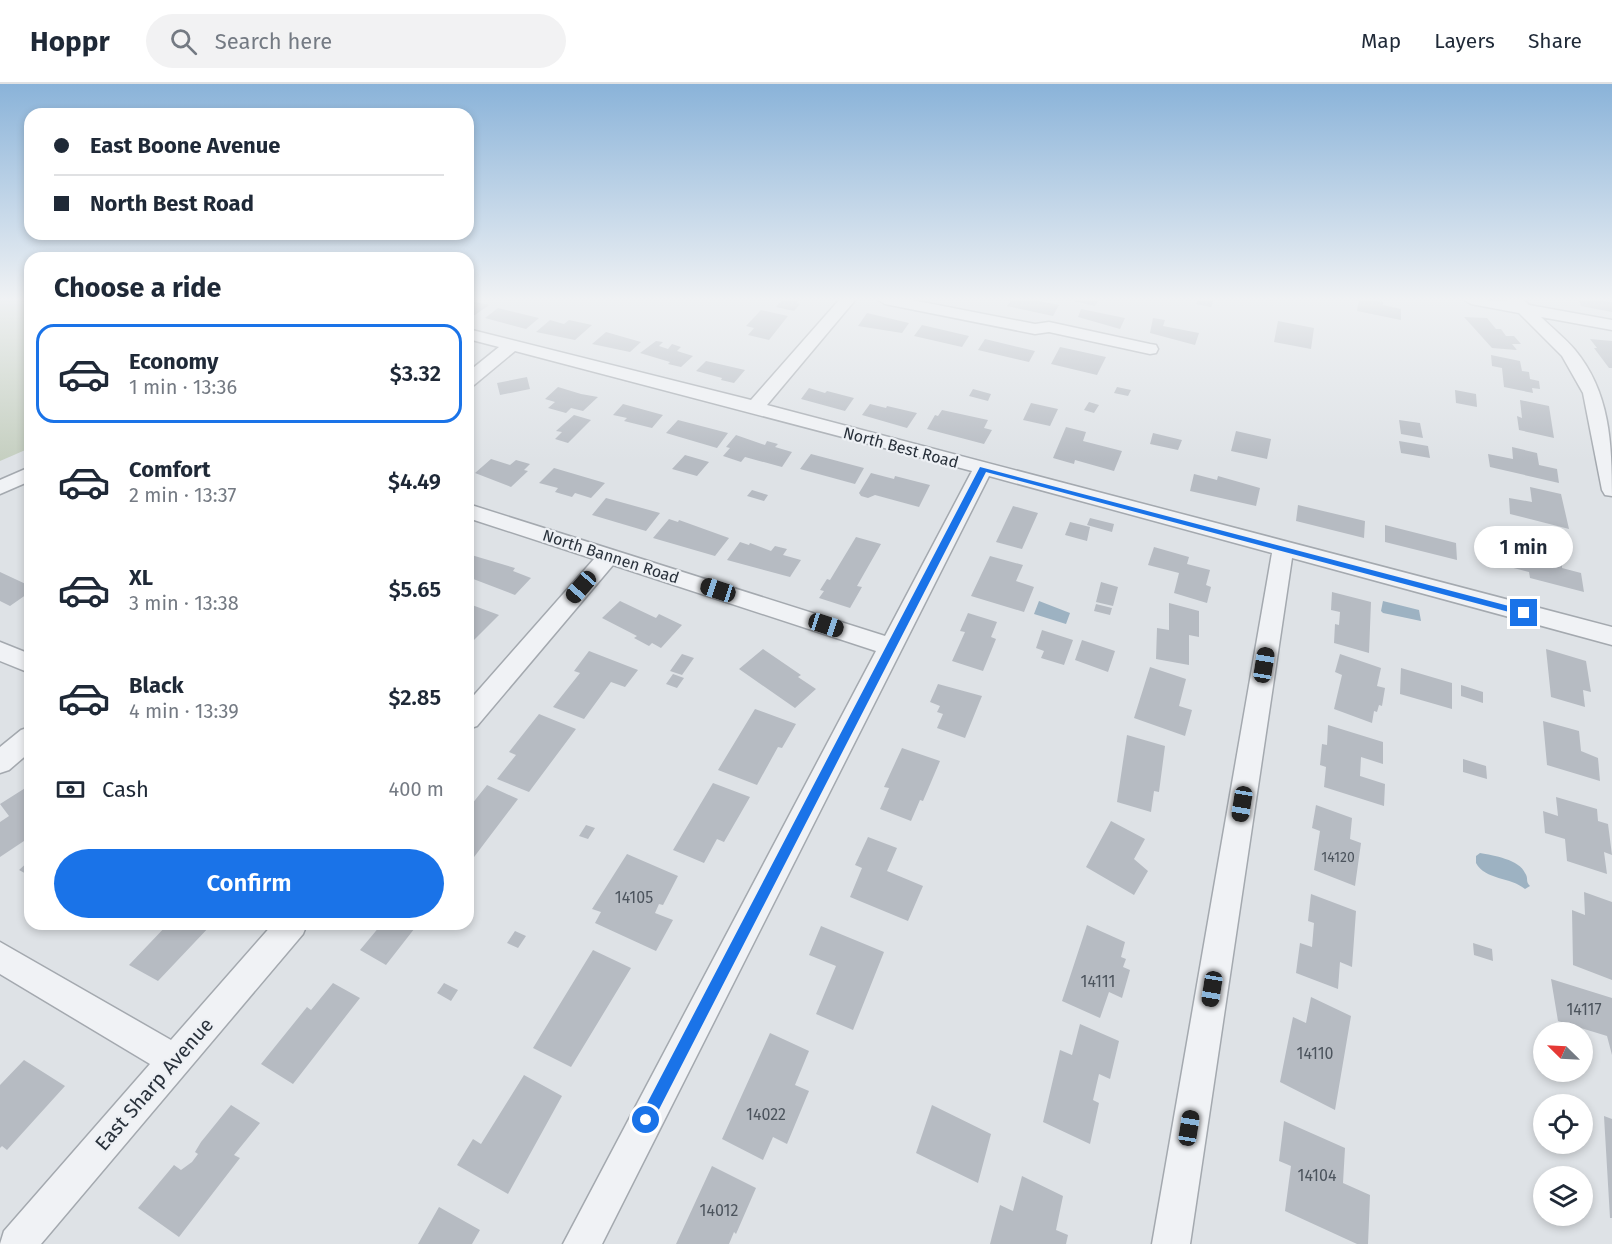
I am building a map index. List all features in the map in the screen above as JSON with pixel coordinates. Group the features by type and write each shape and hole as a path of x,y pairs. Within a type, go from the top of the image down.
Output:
{"street":[{"path":"474,376 502,353"},
{"name":"North Best Road","path":"544,353 755,407 1283,550 1612,636"},
{"path":"755,407 801,353"},
{"path":"1569,353 1592,393 1612,490"},
{"path":"582,1244 983,469"},
{"path":"0,488 24,476"},
{"name":"North Bannen Road","path":"474,513 891,647"},
{"path":"1170,1244 1283,550"},
{"path":"474,712 610,555"},
{"path":"0,651 24,661"},
{"path":"0,762 24,742"},
{"name":"East Sharp Avenue","path":"17,1244 287,930"},
{"path":"0,957 174,1060"}],"green space":[{"path":"0,353 24,353 24,451 0,461"}],"water":[{"path":"1039,601 1070,613 1066,624 1034,614"},
{"path":"1383,601 1419,610 1421,621 1383,613 1381,611"},
{"path":"1480,853 1506,859 1518,865 1525,873 1530,886 1525,889 1513,882 1485,873 1476,863 1476,856"}],"building":[{"path":"640,353 684,353 693,356 681,367 668,364 670,362"},
{"path":"991,353 1034,353 1029,362"},
{"path":"1057,353 1088,353 1106,357 1097,375 1051,364"},
{"path":"1598,353 1612,353 1612,368 1609,368"},
{"path":"1491,355 1520,361 1522,371 1529,372 1530,379 1539,381 1540,389 1532,388 1533,393 1504,387 1502,368 1492,366"},
{"path":"706,361 745,370 734,383 721,380 722,378 696,371"},
{"path":"527,377 530,389 500,395 497,383"},
{"path":"558,387 598,397 583,411 571,408 566,413 548,408 555,402 545,399"},
{"path":"1117,387 1131,390 1128,396 1114,393"},
{"path":"809,388 854,398 845,411 801,399"},
{"path":"973,389 991,394 988,401 969,396"},
{"path":"1455,390 1476,394 1477,407 1456,403"},
{"path":"1520,400 1549,406 1554,438 1519,430 1517,416 1522,418"},
{"path":"1089,402 1099,405 1094,413 1084,410"},
{"path":"1031,403 1058,409 1050,426 1023,420"},
{"path":"623,404 663,415 652,428 624,421 627,418 613,415"},
{"path":"870,404 917,413 907,428 862,415"},
{"path":"942,410 988,420 984,428 992,430 984,444 927,429 935,415 938,416"},
{"path":"574,415 591,420 568,443 555,439 562,432 556,431"},
{"path":"678,420 728,433 717,448 666,433"},
{"path":"1399,420 1420,423 1423,438 1401,434"},
{"path":"1066,427 1086,432 1083,441 1122,451 1114,471 1075,460 1074,464 1053,458"},
{"path":"1236,431 1271,439 1267,459 1231,451"},
{"path":"1153,433 1182,440 1178,450 1150,444"},
{"path":"736,435 765,445 767,441 778,444 775,447 792,452 782,467 745,457 741,462 723,456 730,448 726,447"},
{"path":"1399,441 1428,446 1430,458 1401,453"},
{"path":"1512,447 1537,453 1539,465 1557,469 1559,483 1490,467 1488,454 1513,459"},
{"path":"811,454 864,468 855,484 800,469"},
{"path":"685,455 709,462 697,476 672,469"},
{"path":"491,459 510,465 516,460 530,464 524,470 528,471 511,487 475,473"},
{"path":"554,468 605,483 591,498 575,493 572,497 555,492 558,488 539,483"},
{"path":"871,473 894,479 895,476 930,485 919,507 875,495 868,498 859,493"},
{"path":"1194,474 1217,480 1218,476 1260,488 1256,506 1190,491"},
{"path":"1530,487 1561,494 1569,529 1510,514 1509,498 1532,502"},
{"path":"752,490 768,495 764,501 747,496"},
{"path":"606,498 660,513 646,531 592,515"},
{"path":"1298,505 1365,521 1364,538 1296,521"},
{"path":"1013,506 1038,513 1022,549 996,542"},
{"path":"1090,518 1114,524 1112,532 1087,525"},
{"path":"669,519 678,522 679,520 729,538 715,556 653,538"},
{"path":"1070,522 1090,527 1087,541 1065,535"},
{"path":"1385,525 1456,543 1457,560 1385,542"},
{"path":"856,537 881,544 857,586 862,587 850,608 819,598 824,591 820,590 827,579 830,580"},
{"path":"740,542 749,545 750,543 771,551 775,546 787,549 783,555 801,560 790,577 727,560"},
{"path":"1154,547 1189,557 1187,564 1210,570 1206,585 1211,587 1207,603 1174,593 1179,573 1148,565"},
{"path":"1505,549 1562,563 1562,568 1581,573 1584,592 1530,578 1529,572 1506,566"},
{"path":"474,556 515,568 513,571 531,578 515,595 474,579"},
{"path":"990,556 1023,565 1016,581 1034,587 1024,612 971,596"},
{"path":"0,572 24,583 24,596 10,606 0,601"},
{"path":"1101,582 1118,587 1113,606 1096,602"},
{"path":"1332,592 1371,602 1369,653 1334,643 1335,624 1339,625 1340,612 1331,610"},
{"path":"620,601 656,618 659,614 682,625 661,648 652,643 649,646 634,638 637,636 602,618"},
{"path":"1169,603 1199,611 1199,637 1189,635 1189,665 1156,659 1157,628 1169,630"},
{"path":"1096,604 1112,608 1110,615 1094,611"},
{"path":"474,606 499,615 474,640"},
{"path":"968,613 997,622 991,637 996,639 983,671 952,661 965,632 960,631"},
{"path":"1042,630 1073,640 1064,665 1041,658 1044,651 1036,648"},
{"path":"1082,640 1115,651 1108,672 1075,660"},
{"path":"763,649 801,675 798,677 816,689 795,708 739,669"},
{"path":"1546,649 1586,661 1591,692 1583,690 1585,707 1551,697"},
{"path":"589,651 638,670 625,687 611,682 584,719 553,707 580,673 574,671"},
{"path":"682,654 694,658 682,675 670,671"},
{"path":"1340,654 1381,668 1377,686 1385,688 1382,706 1379,705 1377,712 1374,711 1372,723 1334,709 1342,675 1335,672"},
{"path":"1150,667 1186,679 1179,706 1192,710 1185,736 1134,718"},
{"path":"1401,668 1452,683 1452,709 1400,694"},
{"path":"673,674 684,678 677,688 666,684"},
{"path":"938,684 982,696 965,738 937,728 943,714 937,712 940,706 930,702"},
{"path":"1461,685 1483,692 1483,703 1461,696"},
{"path":"755,709 796,724 782,748 778,747 757,785 718,770"},
{"path":"539,714 576,729 529,792 497,779 516,755 509,752"},
{"path":"1543,721 1579,731 1581,751 1598,758 1600,781 1547,765"},
{"path":"1328,725 1383,742 1383,764 1361,757 1360,776 1385,784 1384,806 1324,787 1326,767 1320,765 1322,744 1327,745"},
{"path":"1127,735 1165,746 1159,792 1154,791 1151,812 1117,802"},
{"path":"902,748 940,761 923,801 920,800 911,821 880,809 889,788 884,787"},
{"path":"1463,759 1486,766 1487,779 1463,772"},
{"path":"713,783 750,797 724,842 717,839 704,863 673,850"},
{"path":"487,785 518,799 474,857 474,801"},
{"path":"24,789 24,841 0,857 0,822 9,816 0,804"},
{"path":"1556,797 1597,809 1598,821 1608,824 1612,855 1604,852 1607,874 1567,861 1565,839 1545,833 1543,811 1558,816"},
{"path":"1316,805 1352,818 1350,839 1361,843 1355,886 1314,870 1320,831 1312,828"},
{"path":"1111,821 1145,839 1134,859 1148,871 1134,895 1086,867"},
{"path":"586,825 595,828 588,839 579,836"},
{"path":"868,837 897,848 887,871 923,886 908,921 850,897 862,868 855,865"},
{"path":"627,854 678,876 663,905 659,904 655,913 673,920 656,951 595,923 601,912 592,909"},
{"path":"1584,892 1612,902 1612,980 1573,965 1572,910 1585,915"},
{"path":"1311,894 1356,911 1352,967 1340,962 1338,989 1296,973 1300,943 1312,947 1314,923 1308,921"},
{"path":"1087,925 1125,942 1121,957 1126,959 1123,967 1130,970 1122,998 1109,992 1100,1018 1062,1001"},
{"path":"821,926 884,952 853,1030 816,1014 836,966 809,955"},
{"path":"162,930 206,930 158,981 129,965"},
{"path":"377,930 413,930 386,965 360,950"},
{"path":"515,931 526,936 518,948 507,943"},
{"path":"1473,943 1492,949 1493,961 1474,955"},
{"path":"593,950 631,968 571,1067 533,1048"},
{"path":"1551,979 1612,998 1612,1055 1607,1036 1593,1032 1593,1022 1558,1021"},
{"path":"333,983 360,998 293,1084 261,1064 307,1007 311,1010"},
{"path":"444,983 458,990 451,1001 437,993"},
{"path":"1311,997 1351,1016 1335,1110 1280,1082 1293,1017 1306,1023"},
{"path":"1080,1024 1119,1041 1110,1079 1099,1074 1093,1100 1099,1103 1090,1144 1043,1122 1060,1050 1072,1055"},
{"path":"770,1033 809,1051 795,1085 809,1091 787,1144 773,1137 763,1160 722,1139"},
{"path":"24,1060 65,1086 7,1150 2,1146 0,1148 0,1085"},
{"path":"524,1075 562,1096 508,1194 457,1165 473,1139 481,1144"},
{"path":"231,1105 260,1123 234,1155 240,1158 179,1237 138,1208 174,1165 181,1170 192,1162 198,1154 195,1152 201,1142"},
{"path":"932,1105 991,1134 978,1183 916,1153"},
{"path":"1604,1116 1612,1119 1612,1218 1610,1218"},
{"path":"1284,1121 1345,1148 1343,1183 1370,1195 1368,1244 1357,1244 1285,1211 1291,1166 1279,1161"},
{"path":"712,1166 756,1188 736,1234 734,1232 729,1244 676,1244"},
{"path":"1022,1176 1063,1196 1056,1230 1068,1235 1066,1244 990,1244 1000,1205 1013,1211"},
{"path":"439,1207 480,1230 472,1244 418,1244"}],"route":[{"path":"646,1120 983,469 1524,613"}]}
